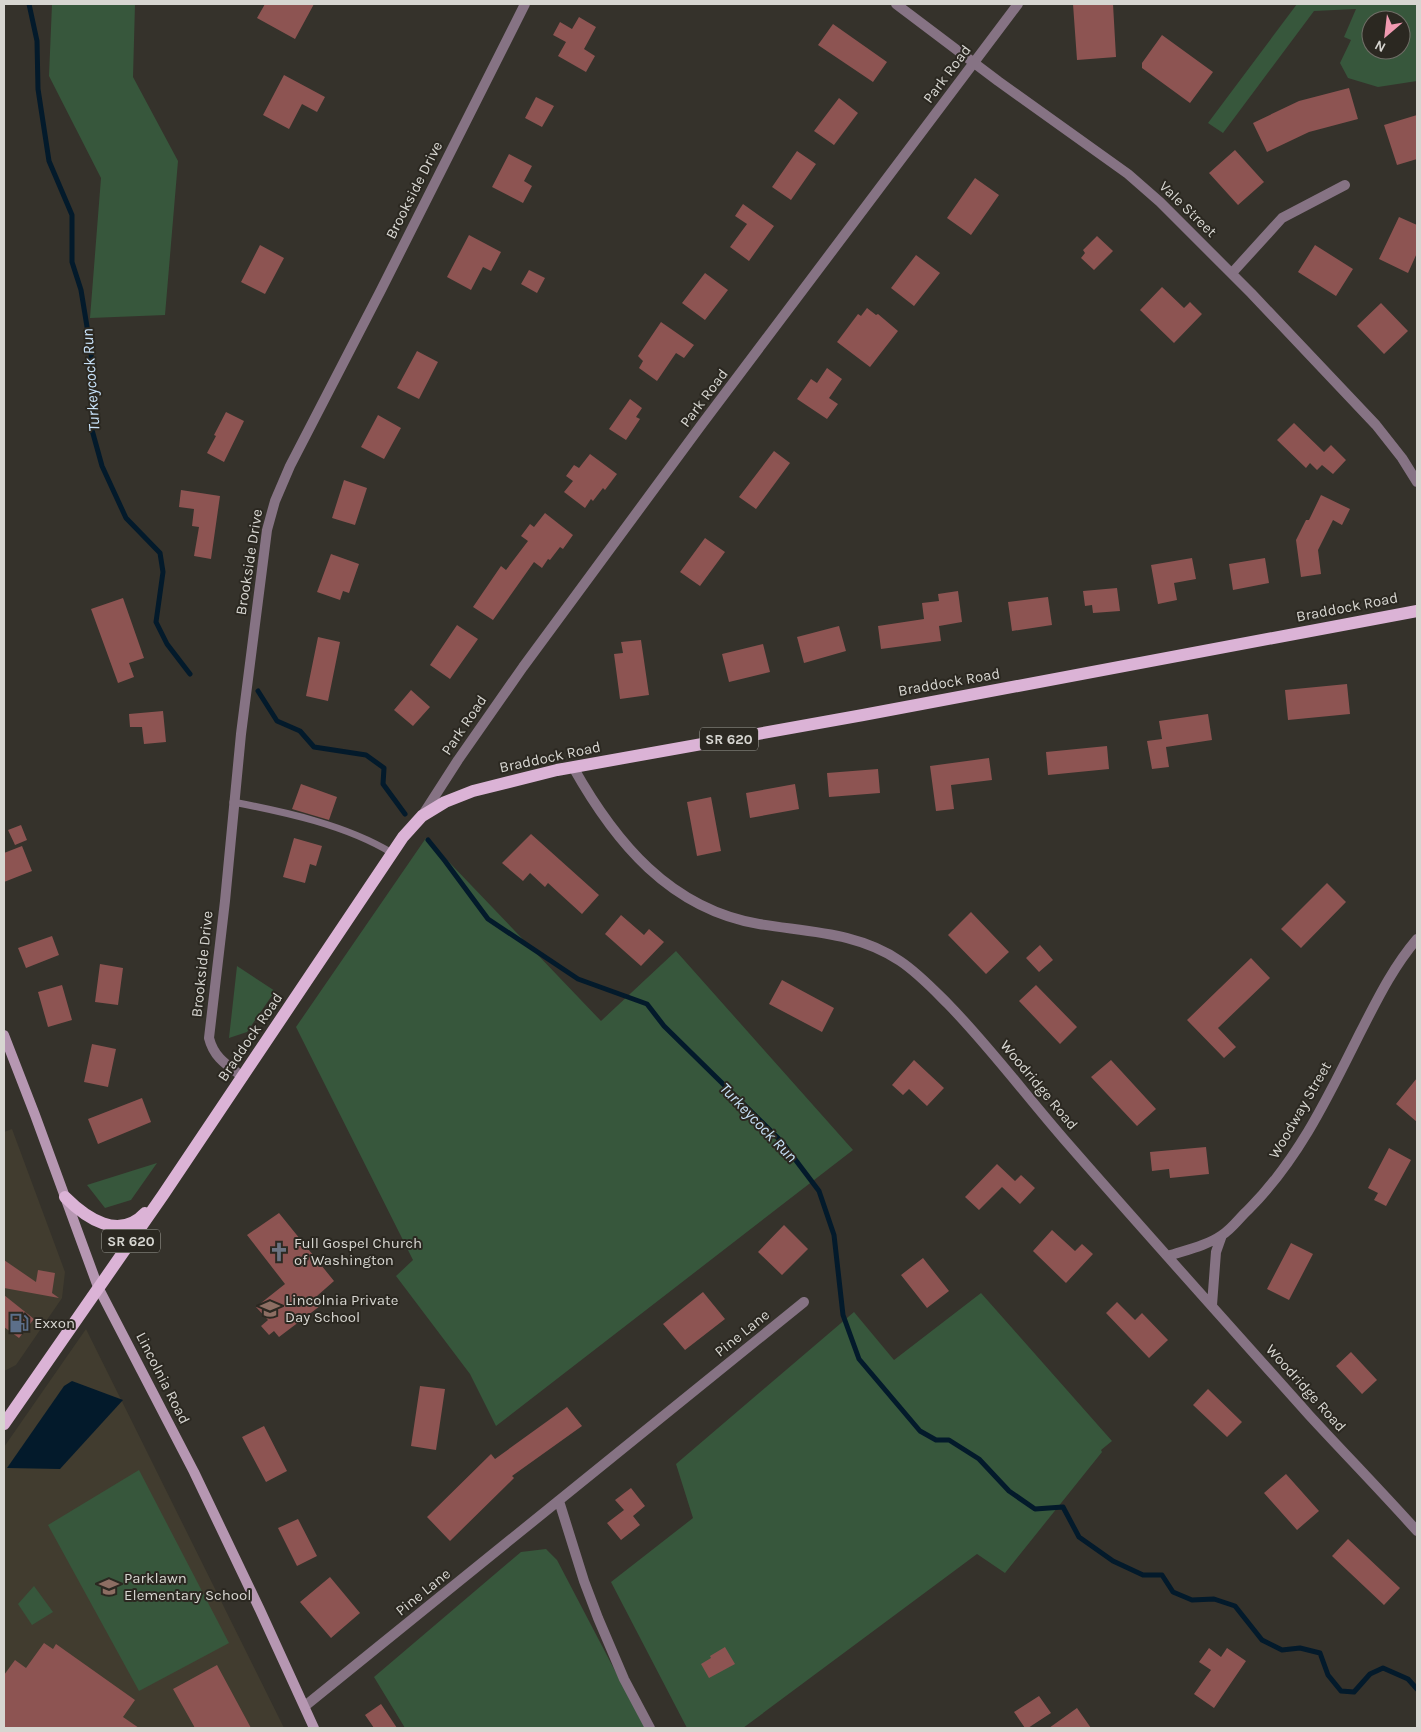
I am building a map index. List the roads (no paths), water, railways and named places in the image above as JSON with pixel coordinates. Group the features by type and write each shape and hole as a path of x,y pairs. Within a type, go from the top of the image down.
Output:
{"main road":[{"name":"Braddock Road","path":"6,1416 163,1195 403,837 422,816 445,802 473,791 573,767 1417,611"},
{"name":"Lincolnia Road","path":"4,1035 98,1287 194,1472 314,1728"},
{"path":"65,1197 78,1210 98,1222 121,1226 140,1219 163,1195"}],"street":[{"name":"Brookside Drive","path":"243,1077 219,1059 212,1048 209,1038 233,802 267,530 275,501 290,466 378,296 524,4"},
{"name":"Vale Street","path":"896,4 1128,174 1172,214 1232,273 1376,425 1402,458 1417,482"},
{"name":"Park Road","path":"422,816 458,760 523,667 702,424 1018,4"},
{"path":"1232,273 1282,218 1345,185"},
{"name":"Woodridge Road","path":"573,767 590,798 621,839 660,879 680,895 699,905 728,916 758,924 825,933 879,948 900,960 922,977 971,1028 1062,1137 1311,1417 1417,1531"},
{"name":"Woodway Street","path":"1168,1256 1201,1245 1222,1235 1279,1177 1302,1144 1398,962 1417,939"},
{"path":"1212,1305 1216,1252 1222,1235"},
{"name":"Pine Lane","path":"305,1706 804,1302"},
{"path":"559,1501 584,1581 598,1618 624,1679 650,1728"}],"lane":[{"path":"233,802 268,809 344,831 378,845 392,854"}],"water":[{"path":"72,1381 123,1400 60,1469 7,1468 64,1386"}],"waterway":[{"name":"Turkeycock Run","path":"29,4 37,41 38,89 49,161 72,215 72,262 81,290 91,351 92,430 102,466 126,518 160,553 163,572 156,622 167,644 190,674"},
{"name":"Turkeycock Run","path":"258,691 277,721 300,731 314,747 366,755 384,768 383,784 405,814"},
{"name":"Turkeycock Run","path":"428,840 488,919 578,979 647,1004 664,1026 782,1142 819,1191 834,1235 843,1315 859,1359 920,1431 936,1440 949,1440 979,1459 1009,1491 1035,1509 1063,1507 1079,1537 1113,1561 1143,1575 1162,1575 1173,1592 1192,1600 1214,1599 1235,1606 1262,1640 1282,1650 1300,1648 1320,1653 1328,1675 1341,1691 1354,1692 1370,1674 1383,1668 1408,1679 1417,1689"}],"place":[{"name":"Full Gospel Church of Washington","path":"279,1252"},
{"name":"Lincolnia Private Day School","path":"270,1309"},
{"name":"Exxon","path":"19,1323"},
{"name":"Parklawn Elementary School","path":"109,1587"}]}
